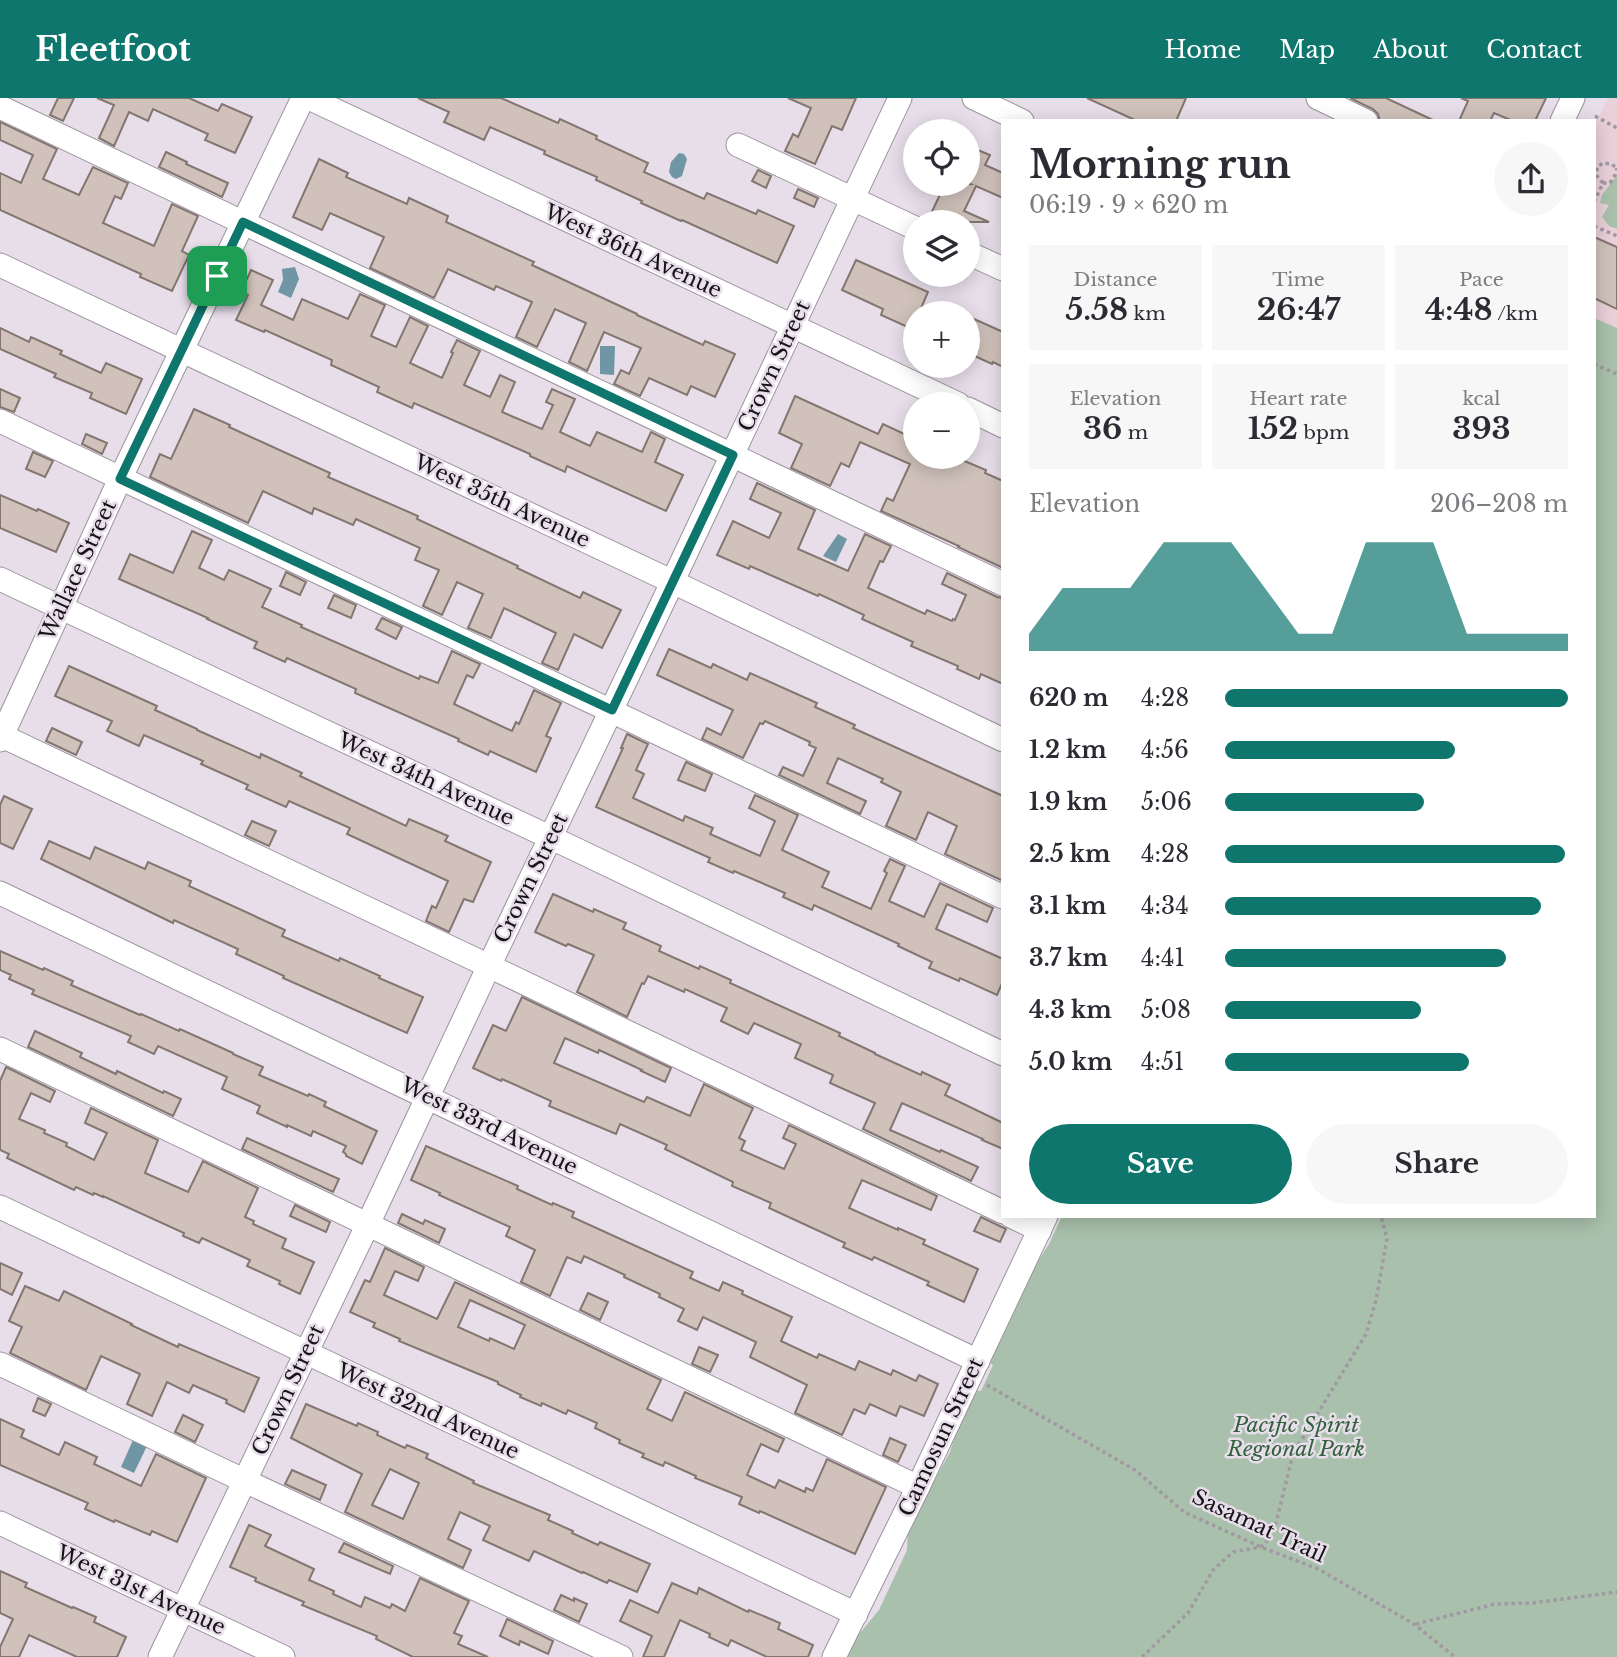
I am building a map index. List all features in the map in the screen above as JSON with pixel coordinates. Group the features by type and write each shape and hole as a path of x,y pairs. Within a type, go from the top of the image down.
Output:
{"street":[{"name":"Wallace Street","path":"1,737 120,479 303,98"},
{"name":"West 36th Avenue","path":"309,98 933,392"},
{"name":"Crown Street","path":"160,1657 673,582 900,98"},
{"path":"974,98 1018,119"},
{"path":"1318,98 1362,119"},
{"path":"1563,119 1573,98"},
{"path":"0,107 1001,583"},
{"path":"738,145 903,222"},
{"path":"980,258 1001,268"},
{"name":"West 35th Avenue","path":"0,265 1001,739"},
{"path":"980,415 1001,425"},
{"path":"0,421 1001,896"},
{"name":"West 34th Avenue","path":"0,579 1001,1053"},
{"path":"1,737 489,965 1001,1211"},
{"name":"West 33rd Avenue","path":"0,893 428,1097 978,1371"},
{"path":"0,1049 918,1487"},
{"name":"West 32nd Avenue","path":"0,1208 856,1614"},
{"path":"1020,1218 1043,1223"},
{"name":"Camosun Street","path":"834,1657 978,1371 1043,1223"},
{"path":"0,1364 621,1657"},
{"name":"West 31st Avenue","path":"0,1523 283,1657"}],"path":[{"path":"1595,116 1617,128"},
{"path":"1603,163 1612,164 1617,168 1615,176 1610,183 1603,183 1597,176 1597,167 1603,163"},
{"path":"1596,198 1603,183"},
{"path":"1596,227 1617,236"},
{"path":"1596,365 1617,374"},
{"path":"1142,1657 1188,1613 1213,1570 1233,1552 1261,1548 1273,1535 1293,1454 1366,1334 1376,1300 1387,1239 1382,1218"},
{"name":"Sasamat Trail","path":"978,1371 994,1388 1135,1469 1184,1512 1261,1548 1318,1569 1414,1625 1455,1657"},
{"path":"1414,1625 1495,1604 1532,1603 1617,1592"}],"shaded area":[{"path":"1608,98 1617,98 1617,371 1596,361 1596,122"}],"green space":[{"path":"1617,175 1617,229 1609,226 1602,217 1609,205 1600,203 1602,195"},
{"name":"Pacific Spirit Regional Park","path":"1596,319 1617,328 1617,1657 840,1657 879,1610 907,1550 908,1529 950,1452 964,1405 972,1390 981,1391 993,1365 987,1361 1024,1283 1049,1244 1061,1218 1596,1218"}],"water":[{"path":"679,153 684,154 687,159 682,176 676,179 669,172 671,162"},
{"path":"295,267 299,279 291,298 278,292 283,280 282,269"},
{"path":"600,346 615,346 614,375 600,374"},
{"path":"838,534 847,539 836,562 823,556"},
{"path":"133,1440 147,1446 134,1473 121,1467"}],"building":[{"path":"58,98 74,98 63,121 50,115"},
{"path":"97,98 189,98 218,111 222,104 252,117 235,153 205,140 208,134 153,109 148,121 129,112 114,146 99,138 114,105"},
{"path":"418,98 501,98 558,123 560,119 597,136 596,139 648,163 644,172 704,199 707,193 756,214 758,210 794,226 777,263 641,203 642,201 596,180 597,177 490,127 484,140 444,122 449,112"},
{"path":"788,98 856,98 842,130 832,126 815,164 785,151 793,134 798,137 811,108"},
{"path":"1087,98 1186,98 1177,119 1133,119"},
{"path":"1350,98 1386,98 1431,119 1379,119 1373,109"},
{"path":"1461,98 1546,98 1536,119 1508,119 1494,113 1491,119 1460,119 1468,101"},
{"path":"0,122 57,149 43,179 79,195 93,167 128,183 121,199 115,196 103,223 154,246 172,204 198,216 182,251 189,255 172,291 140,277 141,274 0,210 0,173 21,183 33,155 0,140"},
{"path":"980,151 990,155 985,165 1001,172 1001,197 980,188"},
{"path":"166,152 228,183 222,197 159,167"},
{"path":"319,159 348,173 346,177 407,204 409,198 448,216 446,222 534,262 532,265 637,315 703,345 705,341 735,354 715,397 691,386 687,395 649,378 640,396 614,384 621,370 629,374 641,348 604,332 587,371 569,362 586,323 555,309 537,347 516,337 532,302 496,286 494,290 448,269 434,298 370,268 384,237 330,213 322,230 293,217"},
{"path":"758,170 771,176 766,188 752,181"},
{"path":"798,189 818,198 814,207 794,198"},
{"path":"939,196 971,196 964,210 933,210"},
{"path":"1596,238 1617,247 1617,309 1596,299"},
{"path":"856,260 903,281 903,287 917,287 928,292 924,301 903,301 903,325 881,315 883,309 842,290"},
{"path":"251,270 273,280 261,305 293,320 302,299 348,319 360,294 385,305 371,336 396,347 410,317 428,326 410,363 442,378 457,340 480,351 464,385 490,397 500,375 515,382 502,412 542,429 553,405 546,402 552,389 575,399 560,432 590,446 597,432 642,452 651,432 665,439 655,462 683,475 666,511 567,466 565,472 414,403 412,408 377,392 379,387 331,365 332,360 236,320 248,295 241,292"},
{"path":"980,322 1001,331 1001,366 993,362 992,364 980,358"},
{"path":"0,328 29,342 31,337 101,373 106,363 142,379 126,414 90,398 92,393 54,377 56,374 0,349"},
{"path":"0,389 20,398 14,412 0,407"},
{"path":"795,396 878,434 883,424 903,433 903,461 860,442 849,467 841,463 830,486 791,468 802,444 779,433"},
{"path":"194,409 330,473 328,477 418,516 417,519 580,598 583,592 621,610 602,648 574,634 558,670 542,663 556,633 504,608 491,638 468,628 483,594 457,582 442,615 423,606 439,570 415,560 420,548 356,519 353,525 314,508 312,514 263,491 248,523 150,477 160,454 171,459"},
{"path":"86,434 107,443 102,454 82,444"},
{"path":"33,452 53,461 45,477 26,469"},
{"path":"980,467 986,470 985,473 1001,480 1001,567 881,511 887,498 893,501 908,469"},
{"path":"757,483 815,510 798,549 848,571 865,534 891,546 883,562 880,561 868,588 925,614 927,610 955,620 966,595 942,584 947,573 1001,598 1001,683 981,674 979,679 957,669 958,666 911,646 913,642 862,619 864,615 819,594 818,596 750,566 749,569 717,555 733,521 769,538 781,513 750,499"},
{"path":"0,495 69,523 56,552 0,528"},
{"path":"192,531 212,540 199,568 224,580 229,570 271,589 262,607 302,625 301,627 419,679 420,676 438,683 452,651 480,664 473,678 467,675 454,704 512,731 516,722 519,724 534,690 561,703 546,736 551,738 536,772 490,751 488,755 287,658 285,662 254,648 257,642 119,579 130,554 173,573"},
{"path":"286,572 306,582 300,595 280,586"},
{"path":"334,595 356,605 351,618 328,608"},
{"path":"382,618 402,627 396,639 376,629"},
{"path":"669,649 711,668 713,664 747,680 750,673 817,703 815,707 855,725 853,728 1001,795 1001,880 945,854 957,826 928,812 916,840 886,826 901,792 881,782 883,779 838,758 827,783 866,801 860,814 779,775 783,767 803,776 816,748 809,745 810,742 765,721 760,723 743,758 702,739 707,728 721,735 733,710 657,675"},
{"path":"69,666 157,706 155,710 197,730 302,773 300,776 406,826 409,819 448,836 445,841 491,862 473,902 464,899 449,932 426,921 432,906 436,908 448,881 347,834 350,828 289,801 286,807 246,789 248,785 201,764 203,761 144,735 139,746 107,731 112,721 55,696"},
{"path":"52,728 82,742 76,755 46,741"},
{"path":"627,734 648,744 636,770 644,774 633,798 683,821 685,816 713,828 710,834 760,856 775,821 749,808 755,795 798,815 782,850 829,872 822,887 871,909 887,873 884,871 890,859 905,866 889,901 924,917 940,883 993,908 987,922 947,904 936,929 1001,958 1001,986 997,995 960,978 959,981 929,968 932,962 898,946 899,944 814,905 812,910 783,897 785,893 708,862 710,858 596,807"},
{"path":"686,762 712,774 705,791 678,780"},
{"path":"4,796 32,809 13,849 0,843 0,805"},
{"path":"252,821 276,831 269,846 245,835"},
{"path":"49,841 90,859 95,847 145,869 148,862 191,881 189,886 285,930 282,936 339,961 340,958 423,997 407,1033 283,978 284,976 236,954 238,949 174,920 173,923 41,859"},
{"path":"553,894 626,923 623,929 661,946 659,951 731,980 730,983 840,1033 839,1036 875,1054 950,1085 945,1095 1001,1122 1001,1148 902,1103 890,1130 978,1167 971,1181 863,1129 875,1103 830,1083 833,1075 795,1058 801,1044 754,1023 748,1034 721,1021 727,1008 648,976 644,984 642,983 627,1017 577,992 594,955 535,932"},
{"path":"0,951 73,981 71,985 179,1031 180,1029 263,1067 259,1075 326,1102 324,1106 377,1131 362,1164 346,1156 343,1152 346,1146 313,1131 311,1136 257,1113 260,1106 222,1089 227,1077 158,1046 154,1054 128,1042 131,1036 32,994 34,990 9,979 11,975 0,970"},
{"path":"522,997 671,1068 665,1082 599,1050 598,1053 565,1038 554,1063 644,1102 647,1097 690,1116 704,1084 753,1108 739,1138 745,1141 741,1150 784,1169 796,1144 783,1138 789,1125 937,1196 931,1210 862,1180 849,1208 925,1240 923,1244 978,1269 964,1302 927,1285 929,1282 874,1257 872,1260 843,1247 845,1243 769,1208 771,1203 732,1186 733,1182 665,1149 667,1145 620,1124 616,1134 549,1106 551,1101 473,1068 493,1025 506,1031"},
{"path":"35,1031 82,1053 80,1057 116,1074 117,1071 181,1099 173,1116 28,1047"},
{"path":"6,1067 55,1091 50,1102 31,1093 19,1119 45,1130 44,1133 67,1143 66,1146 94,1160 107,1133 85,1123 91,1108 158,1140 145,1173 188,1192 203,1161 258,1188 245,1217 254,1221 253,1224 286,1239 282,1248 314,1262 300,1294 279,1284 280,1281 247,1266 250,1260 202,1238 199,1243 183,1236 184,1233 103,1196 93,1195 76,1187 74,1190 7,1158 9,1154 0,1150 0,1081"},
{"path":"247,1138 339,1179 333,1192 242,1149"},
{"path":"426,1146 518,1186 517,1189 552,1205 553,1203 574,1212 572,1217 693,1272 690,1278 719,1291 723,1282 743,1291 742,1294 792,1317 781,1341 817,1358 819,1354 855,1370 859,1361 891,1375 893,1370 916,1381 919,1375 938,1384 924,1416 900,1406 896,1416 870,1404 865,1414 854,1409 842,1435 795,1413 807,1385 750,1357 756,1342 703,1317 697,1330 678,1321 684,1309 624,1277 625,1275 584,1256 581,1263 567,1257 550,1296 521,1282 535,1250 506,1236 510,1227 411,1180"},
{"path":"295,1205 330,1222 326,1232 290,1216"},
{"path":"402,1214 423,1224 425,1220 445,1229 439,1243 398,1223"},
{"path":"981,1217 1006,1229 1000,1242 974,1231"},
{"path":"385,1248 424,1267 418,1281 395,1271 384,1295 437,1319 455,1282 661,1380 647,1409 672,1421 685,1392 784,1439 778,1452 761,1444 747,1475 775,1488 779,1480 805,1492 806,1488 813,1491 827,1459 886,1487 855,1554 739,1504 742,1497 695,1478 696,1476 665,1462 663,1466 642,1457 644,1454 595,1428 597,1423 568,1410 566,1414 520,1397 521,1395 498,1382 399,1341 400,1339 373,1327 375,1323 350,1312 365,1280 370,1282","holes":["470,1300 525,1325 514,1349 458,1327"]},
{"path":"0,1263 22,1273 12,1295 0,1289"},
{"path":"25,1286 59,1301 64,1291 178,1347 179,1344 259,1378 244,1412 226,1403 227,1400 193,1385 189,1393 167,1382 152,1416 127,1404 140,1374 101,1356 86,1390 10,1353 22,1327 9,1321"},
{"path":"588,1293 608,1302 600,1320 580,1310"},
{"path":"699,1347 718,1355 710,1372 692,1364"},
{"path":"38,1398 51,1404 45,1416 33,1411"},
{"path":"306,1404 357,1426 358,1423 405,1448 407,1445 428,1454 426,1458 474,1481 473,1483 550,1515 548,1520 573,1531 572,1533 650,1564 637,1592 609,1580 607,1583 534,1551 529,1561 483,1540 490,1526 460,1512 448,1539 471,1550 463,1568 345,1512 362,1474 291,1438","holes":["390,1469 419,1483 403,1519 372,1505"]},
{"path":"183,1415 203,1425 195,1442 175,1432"},
{"path":"0,1419 24,1430 21,1437 59,1455 65,1442 97,1457 94,1464 141,1486 156,1454 206,1478 177,1542 152,1531 150,1535 115,1520 114,1522 85,1509 88,1503 0,1465"},
{"path":"890,1438 906,1445 898,1462 883,1455"},
{"path":"292,1470 326,1485 320,1500 285,1484"},
{"path":"249,1525 271,1535 265,1546 314,1569 309,1580 361,1607 365,1597 390,1608 392,1604 405,1611 420,1578 469,1601 454,1633 462,1636 458,1644 488,1657 413,1657 376,1639 377,1636 302,1605 304,1602 255,1581 256,1578 230,1567"},
{"path":"344,1543 393,1566 390,1574 339,1552"},
{"path":"0,1571 27,1583 25,1587 96,1617 94,1622 126,1637 117,1657 77,1657 29,1635 19,1657 0,1657 0,1647 13,1619 0,1613"},
{"path":"672,1583 697,1594 699,1588 748,1612 749,1610 780,1623 778,1629 813,1645 808,1657 767,1657 731,1640 728,1646 680,1620 664,1657 643,1657 652,1636 620,1621 630,1600 658,1613"},
{"path":"561,1595 587,1604 579,1622 554,1610"},
{"path":"507,1619 553,1641 548,1654 520,1641 519,1645 500,1636"}],"route":[{"path":"243,222 733,455 612,710 120,479 217,276 243,222"}]}
